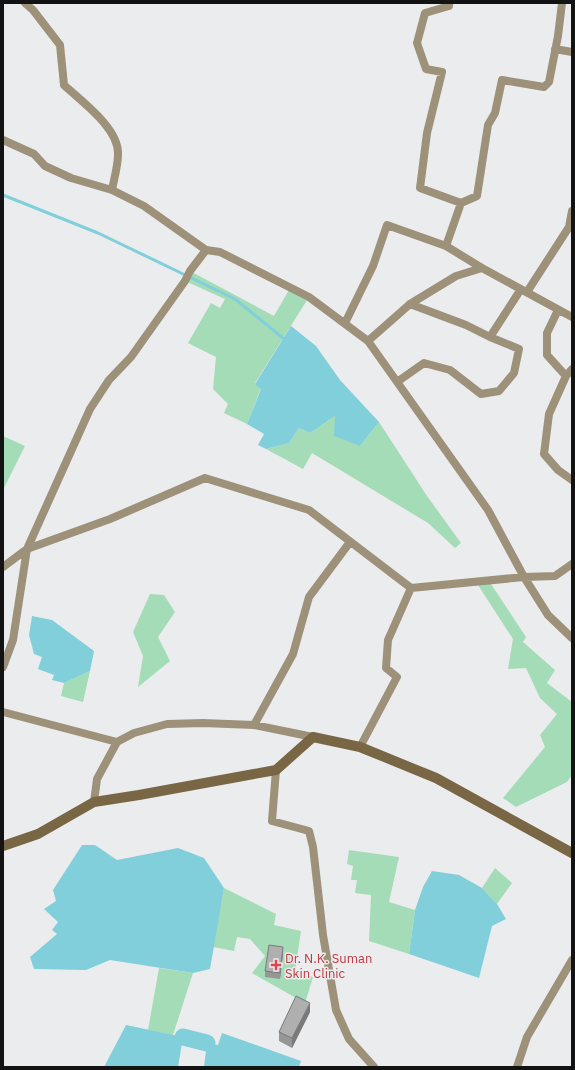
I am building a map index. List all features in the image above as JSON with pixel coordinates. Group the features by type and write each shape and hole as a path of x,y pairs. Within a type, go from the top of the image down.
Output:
{"main road":[{"path":"3,846 38,834 94,802 139,796 276,770 313,737 360,747 436,778 572,853"}],"street":[{"path":"25,3 33,10 60,45 64,85 102,120 113,134 118,152 112,190"},
{"path":"449,3 449,6 425,13 417,43 426,69 442,72 427,132 420,188 461,202 477,196 488,125 495,113 502,80 544,87 549,82 562,3"},
{"path":"555,49 572,52"},
{"path":"3,140 34,154 45,166 71,178 112,190 144,206 206,250 220,252 309,297 368,340 488,510 524,577 548,615 572,638"},
{"path":"446,246 461,202"},
{"path":"490,337 569,227 572,211"},
{"path":"345,323 373,266 388,225 446,246 482,268 572,317"},
{"path":"3,667 13,640 27,549 90,409 109,380 131,357 206,250"},
{"path":"368,340 410,304 456,276 482,268"},
{"path":"397,382 424,363 450,370 481,394 499,391 514,373 519,349 466,325 410,304"},
{"path":"558,310 547,333 547,355 566,376"},
{"path":"572,369 566,376 549,414 544,454 558,470 572,480"},
{"path":"3,567 27,549 110,519 205,478 309,510 410,588 524,577 555,576 572,564"},
{"path":"254,725 293,654 309,597 350,542"},
{"path":"360,747 397,676 386,668 388,640 410,588"},
{"path":"3,712 117,742"},
{"path":"94,802 97,779 117,742 134,733 167,724 204,723 254,725 313,737"},
{"path":"276,770 272,821 309,831 313,847 323,935 336,1010 349,1039 374,1067"},
{"path":"517,1067 527,1038 572,960"}],"green space":[{"path":"190,271 274,316 290,288 309,297 255,383 261,388 247,424 224,413 228,404 213,389 216,357 188,343 211,303 220,308 225,299 185,281"},
{"path":"335,416 360,446 379,422 427,496 461,543 455,548 428,523 312,453 303,469 266,449 289,443 299,428 310,433"},
{"path":"3,436 25,446 3,490"},
{"path":"489,581 526,637 523,642 555,670 547,683 572,702 572,775 567,782 516,807 503,798 545,747 540,735 557,714 540,698 526,668 508,669 513,639 476,582"},
{"path":"150,594 164,595 175,612 158,637 170,661 138,687 143,656 133,632"},
{"path":"90,671 83,702 61,696 64,683"},
{"path":"349,850 399,857 389,902 415,910 409,954 369,941 371,895 355,893 357,880 351,880 353,866 347,864"},
{"path":"495,868 512,883 497,904 482,888"},
{"path":"224,888 276,914 274,925 301,931 295,972 313,977 305,1003 252,973 265,956 250,939 237,937 234,951 213,947"},
{"path":"159,968 193,973 173,1035 148,1030"}],"water":[{"path":"291,326 316,346 340,380 379,422 360,446 334,436 335,416 310,433 299,428 289,443 266,449 258,445 264,434 247,424 261,389 255,384"},
{"path":"32,616 52,620 94,651 90,671 64,683 52,680 54,675 38,669 42,657 34,654 29,635"},
{"path":"82,845 95,845 117,860 178,848 204,858 224,888 210,969 193,973 110,960 86,970 34,969 30,957 57,934 52,930 58,922 44,909 56,901 53,890"},
{"path":"432,871 459,875 482,888 497,904 506,919 492,926 479,978 409,954 415,910 423,887"},
{"path":"126,1025 183,1037 178,1067 104,1067"},
{"path":"222,1033 301,1061 299,1067 204,1067 207,1043 218,1045"}],"building":[{"path":"269,945 283,947 280,973 265,971"},
{"path":"296,996 310,1003 292,1038 279,1032"}],"waterway":[{"path":"3,195 98,233 235,299 283,338"},
{"path":"183,1037 207,1043"}],"place":[{"name":"Dr. N.K. Suman Skin Clinic","path":"276,965"}]}
